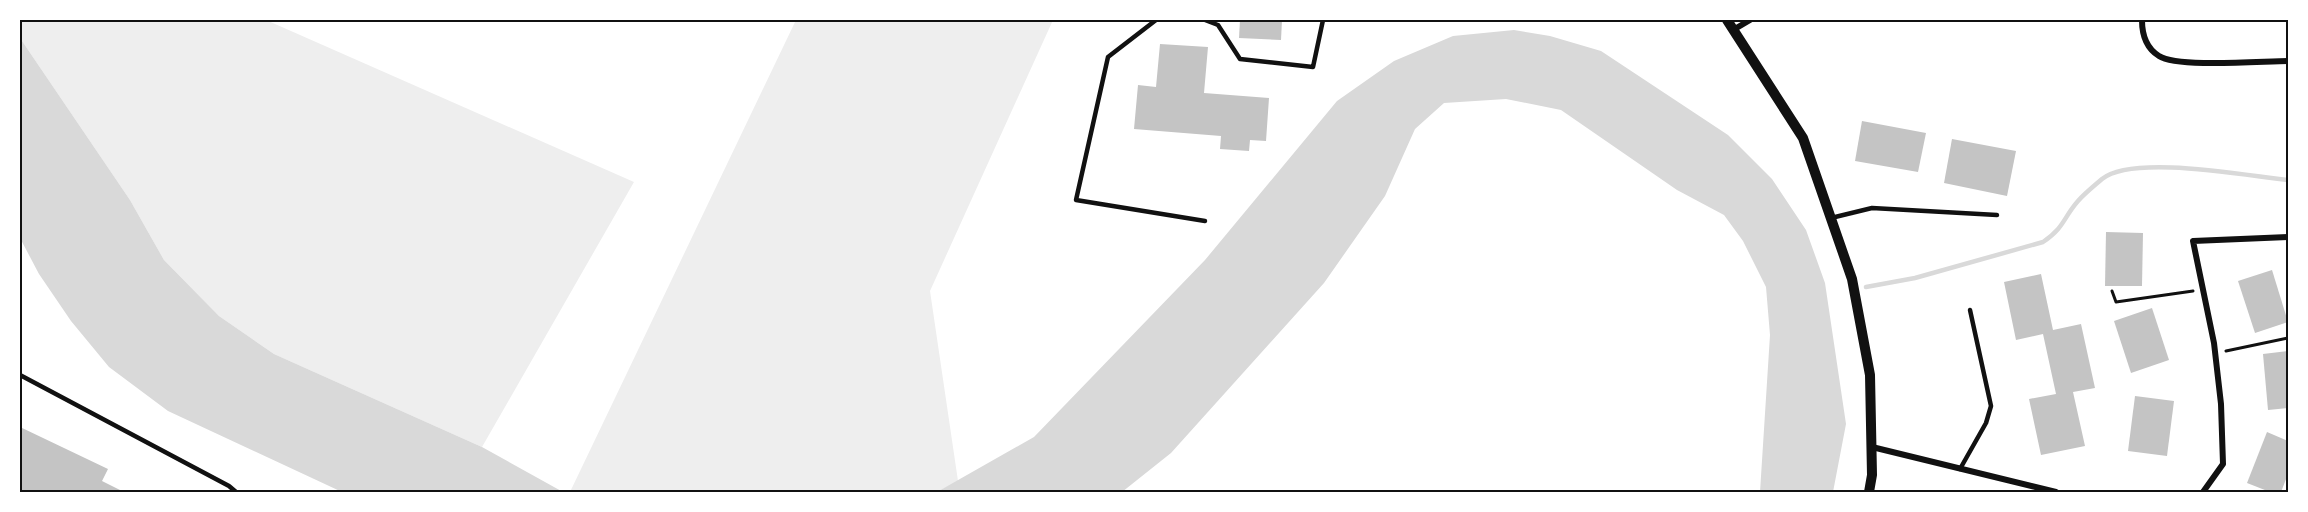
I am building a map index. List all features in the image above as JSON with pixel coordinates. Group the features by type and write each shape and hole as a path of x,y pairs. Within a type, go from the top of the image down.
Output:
{"street":[{"path":"1727,20 1803,138 1852,279 1870,375 1872,475 1869,492"},
{"path":"1733,30 1750,20"},
{"path":"2142,20 2145,40 2151,50 2171,62 2289,61"},
{"path":"2203,492 2223,464 2215,354 2193,241 2289,237"},
{"path":"1872,447 2056,492"}],"lane":[{"path":"1156,20 1108,57 1076,200 1205,221"},
{"path":"1205,20 1218,25 1240,59 1313,67 1323,20"},
{"path":"1831,218 1872,208 1997,215"},
{"path":"1960,469 1986,423 1991,406 1970,310"},
{"path":"20,375 229,486 236,492"}],"path":[{"path":"2112,291 2116,302 2203,290"},
{"path":"2215,354 2289,338"}],"shaded area":[{"path":"20,20 266,20 634,182 482,447 274,354 219,316 164,260 130,200 20,38"},
{"path":"796,20 1053,20 930,291 958,481 937,492 570,492"},
{"path":"1514,30 1550,36 1601,51 1728,135 1772,179 1806,230 1825,283 1846,424 1833,492 1760,492 1770,335 1766,287 1743,241 1724,215 1677,190 1561,110 1506,99 1444,103 1415,129 1385,196 1324,283 1171,453 1122,492 937,492 1034,437 1205,260 1337,101 1394,61 1453,36"},
{"path":"20,38 130,200 164,260 219,316 274,354 482,447 563,492 342,492 168,411 109,367 71,321 39,274 20,238"}],"building":[{"path":"1240,20 1282,20 1281,40 1239,38"},
{"path":"1160,44 1208,47 1204,93 1269,98 1266,141 1250,140 1249,151 1220,149 1221,136 1134,129 1138,85 1156,87"},
{"path":"1862,121 1926,133 1918,172 1855,161"},
{"path":"1952,139 2016,151 2007,196 1944,183"},
{"path":"2106,232 2143,233 2142,286 2105,286"},
{"path":"2272,270 2288,322 2255,333 2238,281"},
{"path":"2041,274 2053,330 2081,324 2095,388 2073,392 2085,446 2041,455 2029,399 2056,394 2043,334 2016,340 2004,282"},
{"path":"2152,308 2169,360 2131,373 2114,321"},
{"path":"2288,351 2288,408 2268,410 2263,354"},
{"path":"2135,396 2174,401 2167,456 2128,451"},
{"path":"20,427 108,469 102,481 124,492 20,492"},
{"path":"2267,432 2288,441 2288,474 2281,492 2270,492 2247,483"}],"waterway":[{"path":"1866,287 1915,278 2043,242 2060,227 2084,195 2102,179 2117,172 2164,167 2220,171 2288,180"}]}
